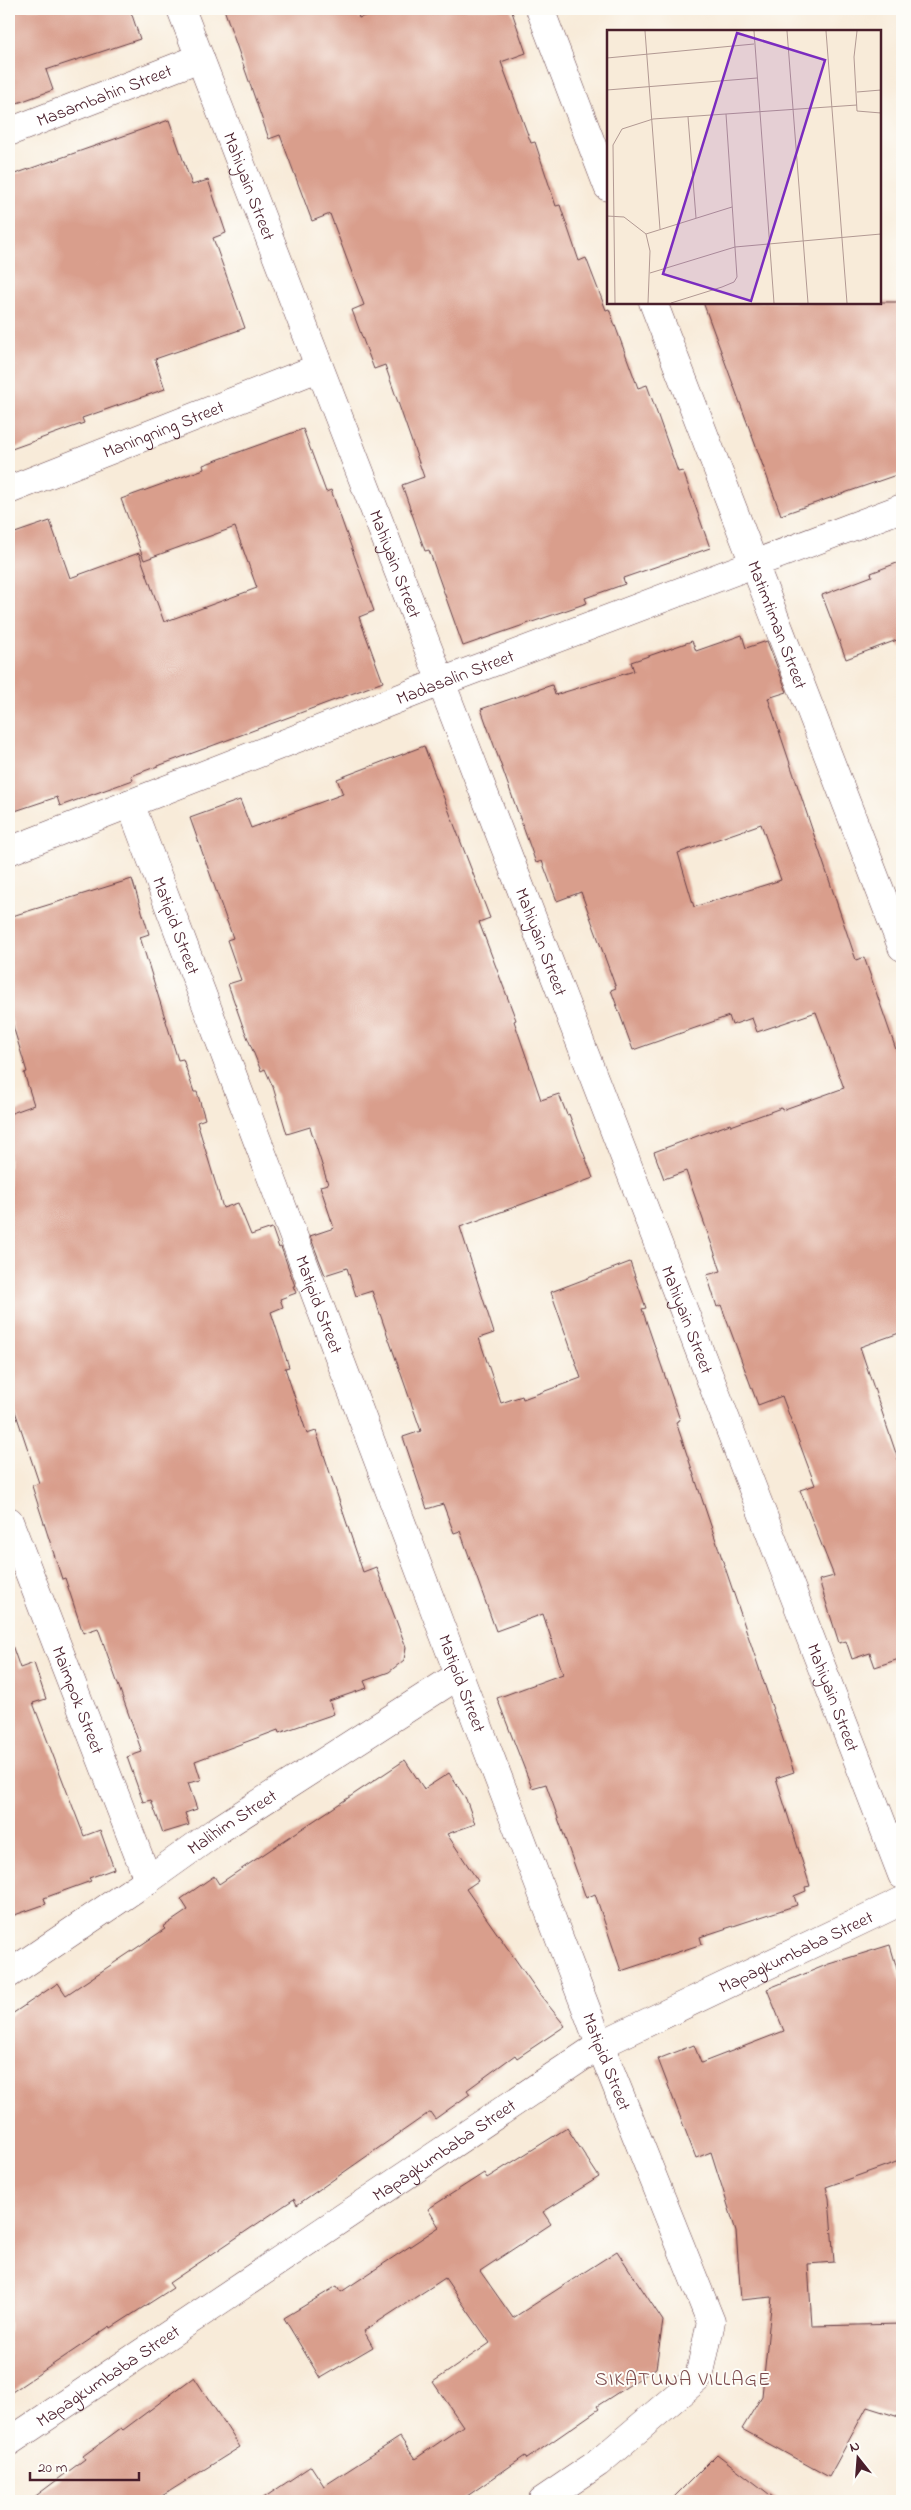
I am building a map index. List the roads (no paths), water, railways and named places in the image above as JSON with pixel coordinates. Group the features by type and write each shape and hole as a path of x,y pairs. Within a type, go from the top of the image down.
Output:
{"street":[{"name":"Mahiyain Street","path":"181,9 318,368 902,1875"},
{"path":"540,9 607,184"},
{"name":"Masambahin Street","path":"9,132 200,58"},
{"name":"Matimtiman Street","path":"654,304 902,947"},
{"name":"Maningning Street","path":"9,490 318,368"},
{"name":"Madasalin Street","path":"9,851 441,682 902,508"},
{"name":"Matipid Street","path":"130,803 458,1676 600,2044 712,2322 699,2378 598,2463 542,2501"},
{"name":"Maimpok Street","path":"9,1521 148,1880"},
{"name":"Malihim Street","path":"9,1974 218,1830 458,1676"},
{"name":"Mapagkumbaba Street","path":"9,2442 600,2044 902,1901"}],"district":[{"name":"SIKATUNA VILLAGE","path":"683,2378"}]}
